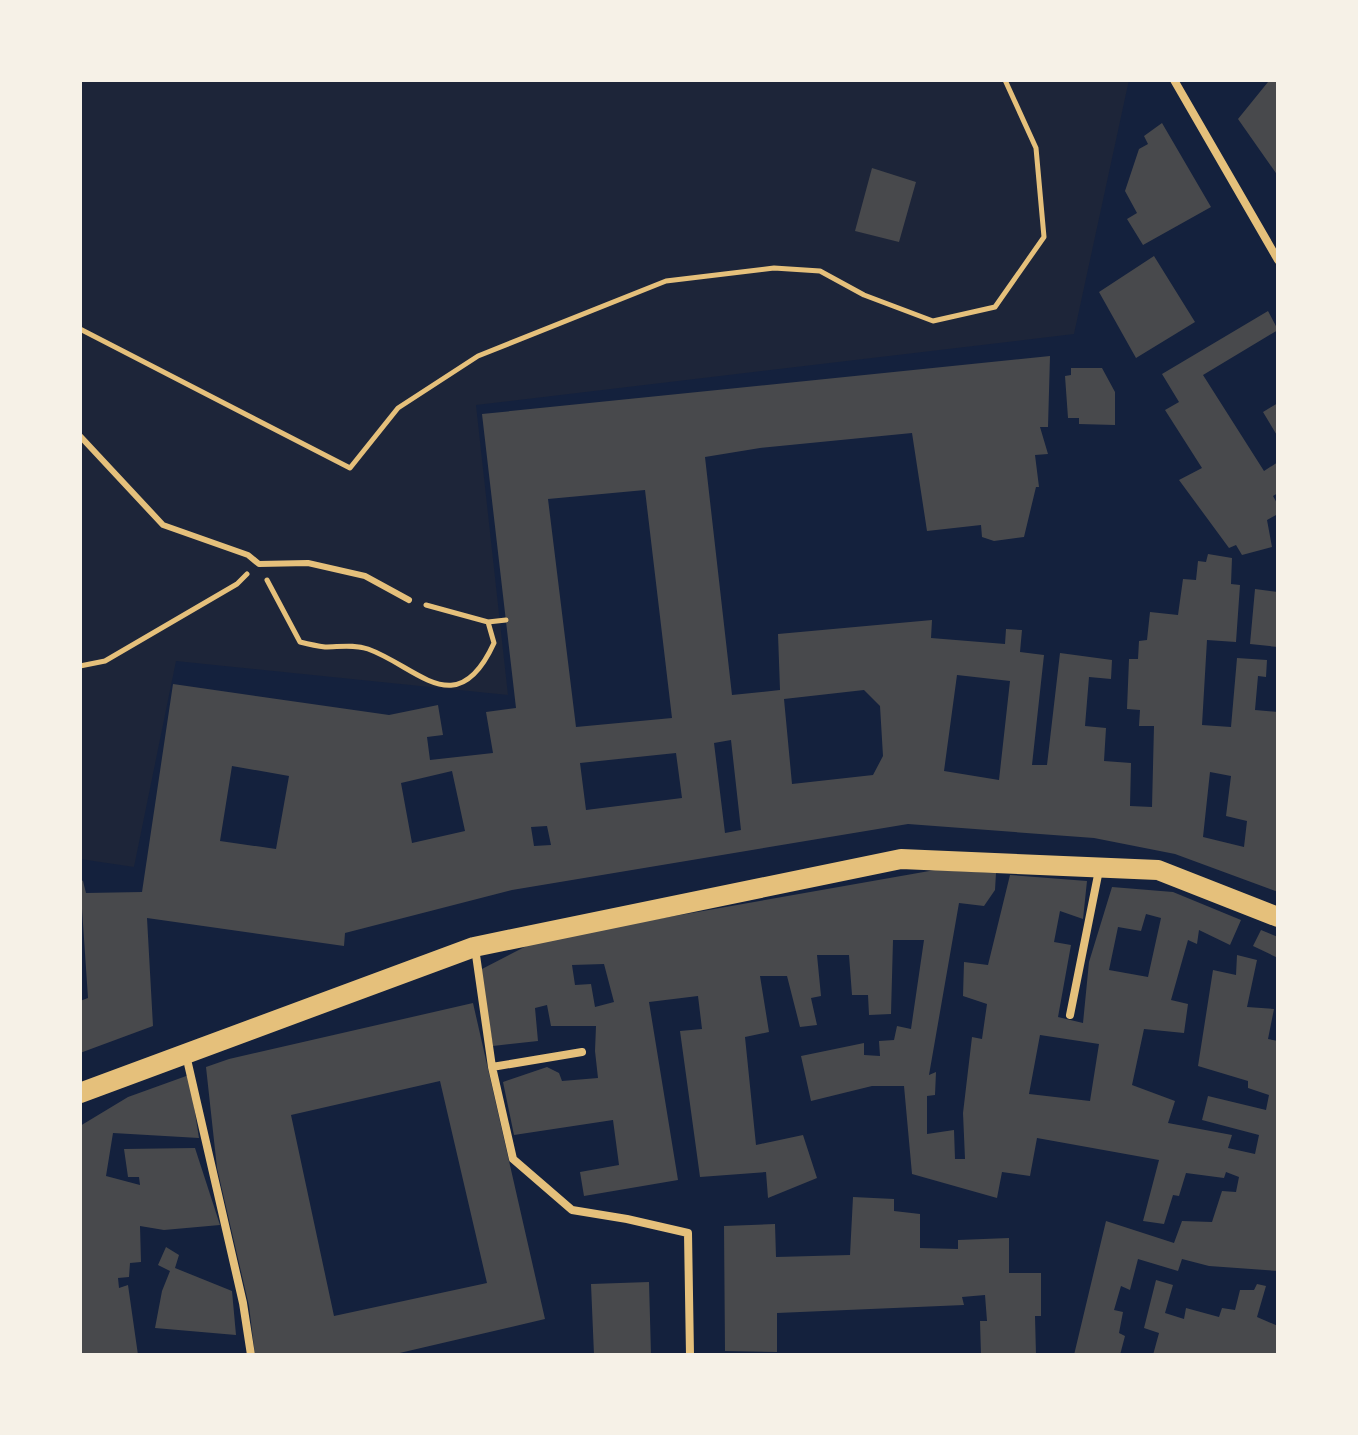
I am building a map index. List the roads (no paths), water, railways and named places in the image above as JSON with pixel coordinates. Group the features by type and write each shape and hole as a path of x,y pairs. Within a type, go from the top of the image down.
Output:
{"main road":[{"path":"80,1093 474,947 901,859 1158,870 1278,917"}],"street":[{"path":"1174,80 1278,260"},
{"path":"1070,1015 1099,869"},
{"path":"474,947 492,1067 513,1159 572,1210 688,1233 690,1355"},
{"path":"492,1067 582,1052"},
{"path":"186,1055 243,1303 251,1355"}],"lane":[{"path":"80,436 163,525 248,555 259,564 308,563 365,576 409,600"}]}
